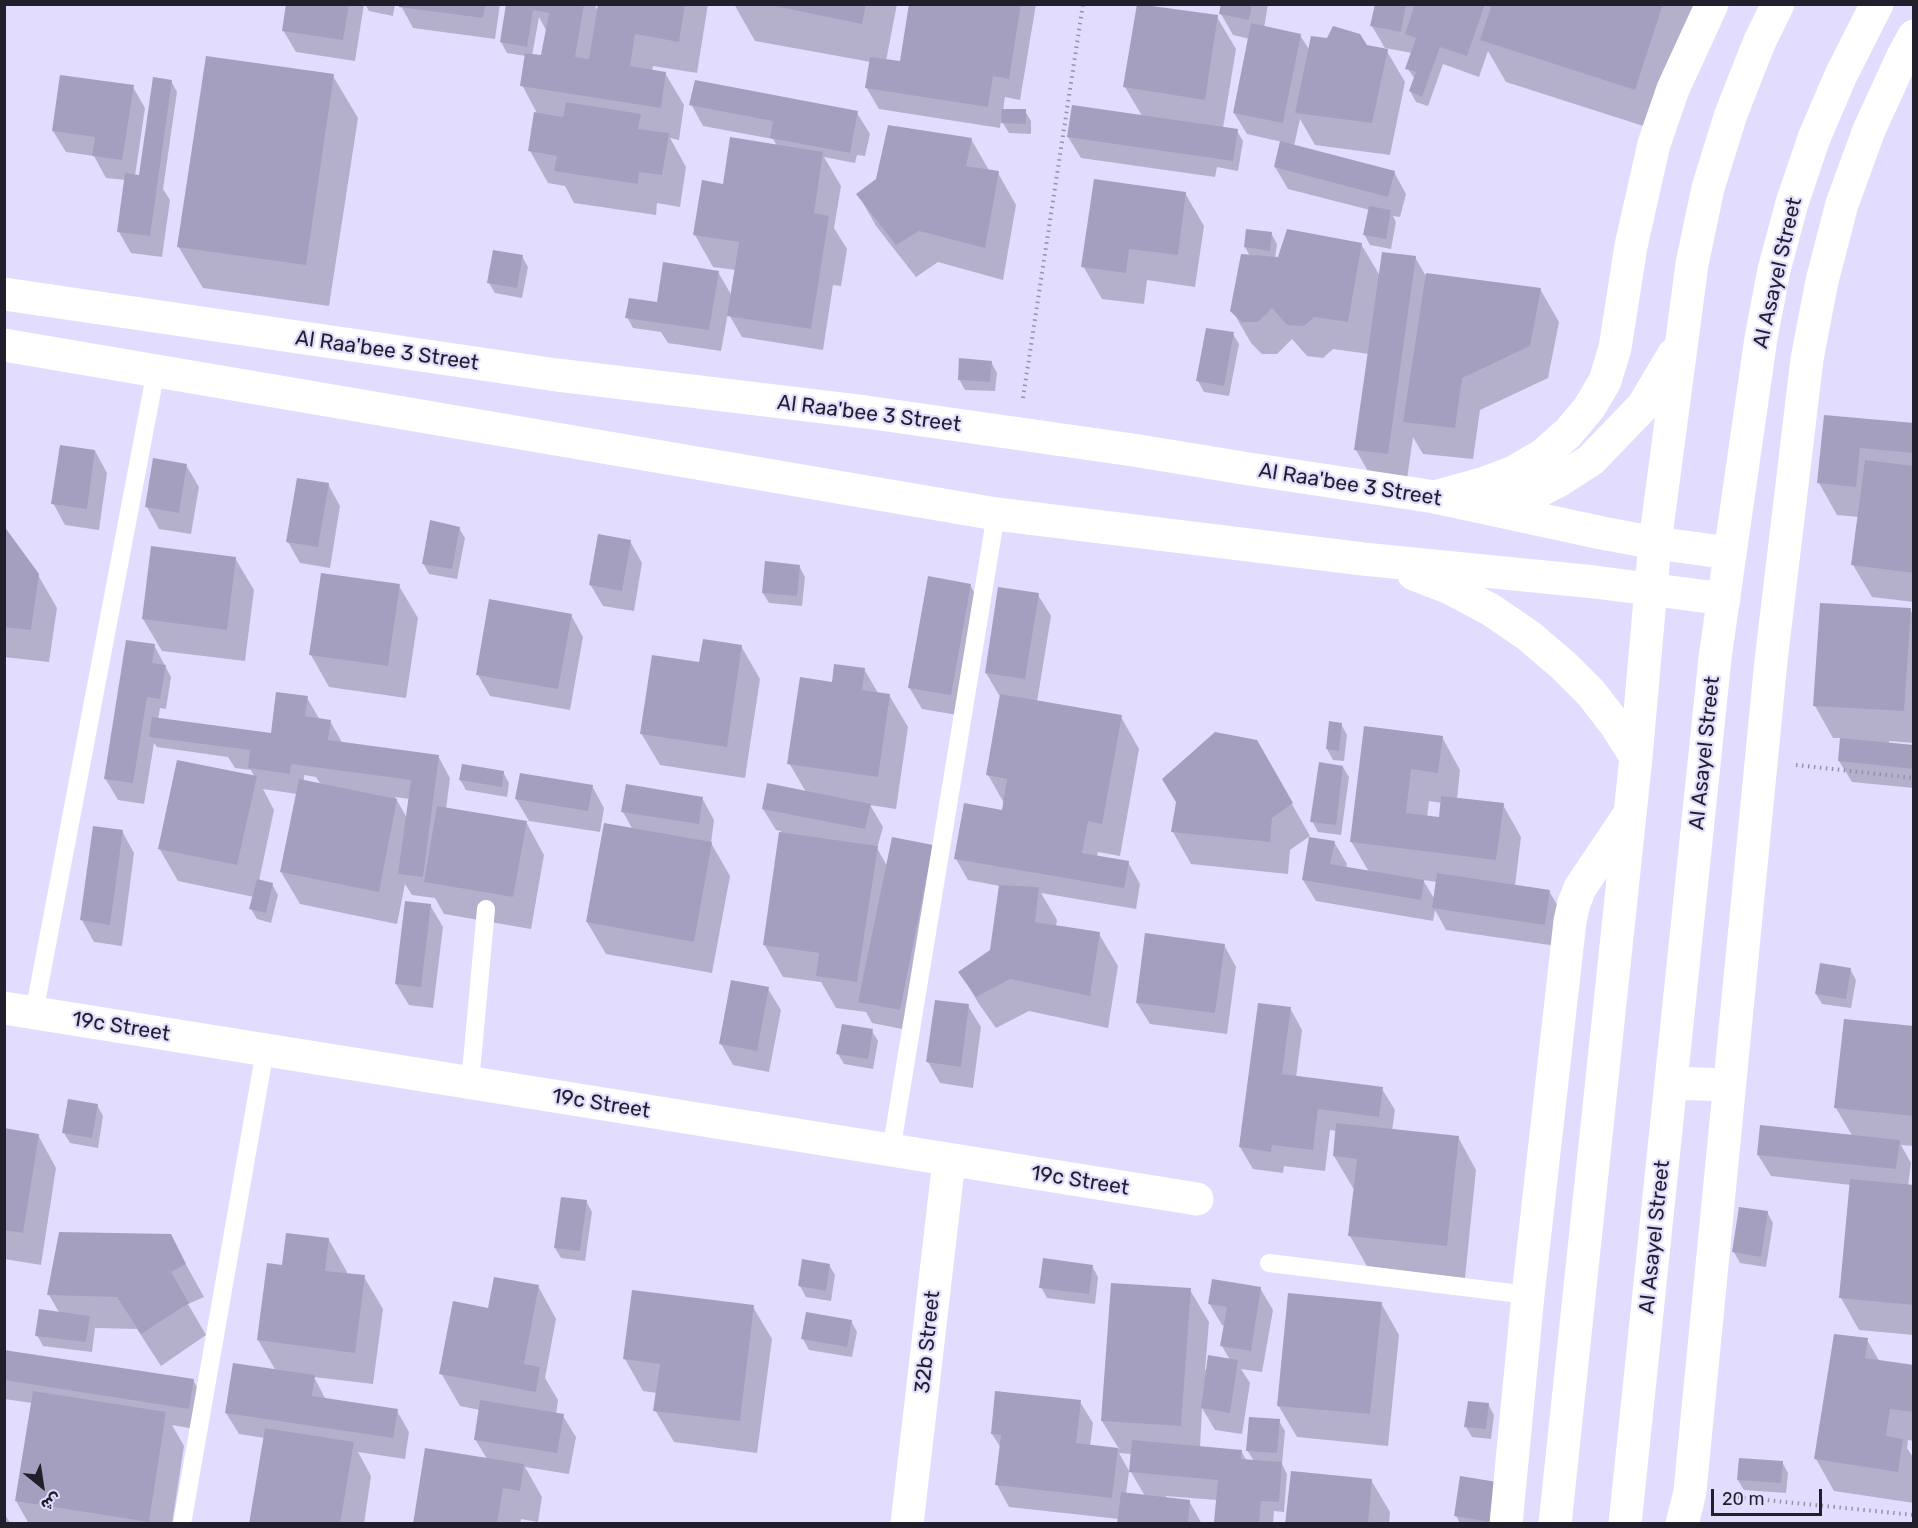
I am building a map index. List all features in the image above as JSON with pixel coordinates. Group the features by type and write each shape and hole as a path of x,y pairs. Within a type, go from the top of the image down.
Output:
{"street":[{"path":"1435,497 1514,472 1543,455 1568,433 1589,408 1605,381 1615,348 1631,246 1654,144 1673,89 1712,4"},
{"path":"1555,1524 1636,757 1655,543 1692,264 1708,188 1731,114 1759,43 1778,4"},
{"name":"Al Asayel Street","path":"1624,1524 1715,658 1761,338 1774,270 1792,203 1814,138 1877,4"},
{"path":"1682,1524 1690,1492 1771,661 1807,359 1822,281 1842,204 1869,130 1914,36"},
{"name":"Al Raa'bee 3 Street","path":"4,294 558,375 866,412 1018,433 1435,497 1655,543 1730,553"},
{"path":"1491,509 1527,497 1591,460 1643,406 1681,340"},
{"path":"4,345 996,514 1363,559 1595,582 1724,599"},
{"path":"1363,559 1407,571 1450,588 1491,610 1529,636 1591,693 1615,724 1636,757"},
{"path":"1506,1524 1528,1295 1570,921 1580,888 1629,815"},
{"name":"19c Street","path":"19,1010 1197,1199"},
{"path":"1671,1083 1729,1085"},
{"name":"32b Street","path":"907,1524 949,1160"}],"lane":[{"path":"19,1010 156,370"},
{"path":"891,1150 996,514"},
{"path":"470,1083 486,909"},
{"path":"182,1524 265,1050"},
{"path":"1269,1263 1528,1295"}],"path":[{"path":"1018,433 1083,4"},
{"path":"1786,764 1914,778"},
{"path":"1690,1492 1914,1515"}],"building":[{"path":"286,4 349,4 343,40 282,31"},
{"path":"506,4 584,4 575,57 589,59 598,4 685,4 679,42 635,34 630,66 666,72 661,108 520,86 525,53 541,55 549,13 533,10 527,47 500,42"},
{"path":"765,4 866,4 862,24"},
{"path":"909,4 1021,4 1009,79 993,76 988,107 865,88 870,57 900,61"},
{"path":"1137,4 1218,15 1205,100 1123,87"},
{"path":"1221,4 1252,4 1249,20 1219,14"},
{"path":"1375,4 1406,4 1401,32 1370,26"},
{"path":"1415,4 1485,4 1467,56 1440,47 1422,97 1409,91 1416,72 1405,69 1416,38 1405,34"},
{"path":"1492,4 1663,4 1635,90 1480,40"},
{"path":"399,5 485,5 483,18 399,7"},
{"path":"1251,23 1301,34 1283,123 1233,113"},
{"path":"1333,26 1360,34 1367,45 1388,49 1372,123 1295,113 1311,36 1327,38"},
{"path":"206,56 334,74 306,265 177,247"},
{"path":"60,75 134,85 122,160 92,156 95,137 52,131"},
{"path":"153,77 172,80 150,236 117,232 125,173 139,175"},
{"path":"695,80 858,111 850,153 770,138 773,121 689,105"},
{"path":"566,102 641,114 638,129 669,133 662,175 639,172 638,184 554,171 557,156 528,151 534,112 563,117"},
{"path":"1072,105 1238,129 1233,161 1067,137"},
{"path":"1002,109 1026,109 1026,124 1001,123"},
{"path":"888,125 972,138 966,166 999,171 985,248 919,231 896,245 856,194 876,179"},
{"path":"730,137 823,152 814,213 829,216 811,329 727,316 739,242 693,235 702,180 723,184"},
{"path":"1280,141 1395,171 1388,197 1274,167"},
{"path":"1094,179 1186,192 1178,255 1129,249 1126,273 1081,267"},
{"path":"1369,206 1391,210 1386,239 1363,235"},
{"path":"1246,229 1272,232 1270,251 1244,247"},
{"path":"1287,229 1362,243 1348,322 1314,317 1304,326 1287,325 1272,308 1258,322 1242,322 1230,311 1241,254 1278,257"},
{"path":"493,250 523,255 517,288 487,283"},
{"path":"1382,252 1416,256 1388,454 1354,450"},
{"path":"663,262 719,271 709,330 625,318 629,298 657,302"},
{"path":"1426,273 1541,288 1530,346 1462,378 1455,428 1403,422"},
{"path":"1206,328 1234,332 1224,386 1196,381"},
{"path":"959,358 992,361 990,382 958,380"},
{"path":"1824,415 1914,423 1914,453 1860,448 1856,487 1817,483"},
{"path":"60,445 95,450 87,509 51,504"},
{"path":"153,458 187,464 179,513 145,507"},
{"path":"1865,460 1914,466 1914,573 1851,565"},
{"path":"297,478 329,483 318,547 286,542"},
{"path":"430,520 460,527 452,569 422,564"},
{"path":"4,526 39,574 31,630 4,627"},
{"path":"598,534 631,540 622,591 589,585"},
{"path":"151,546 236,557 227,630 142,619"},
{"path":"765,561 800,565 797,596 762,593"},
{"path":"321,573 400,584 388,666 309,655"},
{"path":"928,576 971,584 951,695 908,688"},
{"path":"998,587 1039,593 1025,679 985,673"},
{"path":"489,599 572,614 558,689 476,675"},
{"path":"1820,603 1911,608 1904,711 1813,706"},
{"path":"703,639 742,645 727,747 640,734 652,655 699,662"},
{"path":"126,640 155,644 152,663 166,665 160,699 147,697 133,783 104,779"},
{"path":"834,664 865,668 862,690 890,694 878,777 787,764 800,677 832,682"},
{"path":"276,692 308,696 305,716 331,720 328,740 439,755 423,877 398,874 411,780 291,764 290,774 248,768 250,750 149,737 152,717 271,733"},
{"path":"1000,694 1122,715 1102,824 1088,821 1082,853 1129,861 1124,888 954,859 964,803 1002,810 1007,779 986,775"},
{"path":"1329,721 1342,723 1339,751 1326,749"},
{"path":"1364,726 1443,736 1438,773 1411,769 1406,813 1439,817 1441,796 1504,803 1496,860 1350,842"},
{"path":"1215,732 1257,740 1293,803 1272,818 1270,842 1171,832 1176,802 1162,779"},
{"path":"1840,738 1914,745 1914,769 1838,761"},
{"path":"177,760 257,776 237,865 158,849"},
{"path":"1319,762 1343,766 1336,825 1310,822"},
{"path":"462,764 504,771 502,787 459,780"},
{"path":"520,773 593,785 588,811 515,799"},
{"path":"299,779 397,799 379,892 280,872"},
{"path":"767,783 871,804 865,829 762,809"},
{"path":"626,784 703,797 699,824 621,812"},
{"path":"437,806 527,821 513,897 424,882"},
{"path":"604,823 712,842 694,942 586,922"},
{"path":"93,826 123,830 110,925 80,920"},
{"path":"779,832 878,846 857,982 816,976 819,953 763,945"},
{"path":"892,837 933,845 900,1010 858,1002"},
{"path":"1309,837 1335,841 1330,864 1424,880 1421,900 1302,880"},
{"path":"1437,873 1550,890 1545,925 1432,908"},
{"path":"257,879 273,883 266,913 249,909"},
{"path":"999,885 1039,887 1035,922 1100,932 1090,996 1010,979 976,997 958,972 990,950"},
{"path":"405,901 431,904 421,987 395,984"},
{"path":"1145,933 1225,944 1215,1013 1136,1003"},
{"path":"1820,963 1851,968 1846,999 1815,994"},
{"path":"731,980 769,987 757,1051 719,1044"},
{"path":"935,1000 969,1004 961,1067 926,1062"},
{"path":"1258,1003 1291,1007 1282,1074 1383,1087 1379,1117 1318,1109 1313,1150 1272,1145 1271,1152 1239,1147"},
{"path":"1844,1019 1914,1026 1914,1116 1834,1108"},
{"path":"842,1024 873,1029 868,1059 836,1054"},
{"path":"68,1099 98,1104 92,1138 62,1133"},
{"path":"1336,1123 1459,1136 1447,1246 1348,1236 1357,1159 1333,1156"},
{"path":"1760,1125 1900,1140 1896,1169 1757,1155"},
{"path":"4,1128 39,1134 23,1233 4,1230"},
{"path":"1850,1179 1914,1185 1914,1305 1839,1298"},
{"path":"561,1197 587,1200 580,1251 554,1248"},
{"path":"1739,1207 1768,1211 1761,1257 1732,1252"},
{"path":"59,1232 171,1234 186,1264 171,1272 189,1303 141,1334 117,1297 47,1295"},
{"path":"286,1233 329,1238 325,1271 365,1275 355,1353 257,1340 267,1263 282,1265"},
{"path":"1043,1258 1093,1265 1089,1294 1039,1288"},
{"path":"802,1259 830,1264 826,1291 798,1286"},
{"path":"494,1277 539,1285 524,1364 540,1367 536,1392 439,1374 453,1301 488,1308"},
{"path":"1212,1279 1261,1287 1251,1351 1220,1346 1227,1307 1208,1304"},
{"path":"1111,1283 1191,1288 1181,1426 1101,1421"},
{"path":"632,1290 754,1305 740,1421 653,1411 660,1364 623,1359"},
{"path":"1288,1293 1382,1302 1370,1414 1277,1406"},
{"path":"39,1309 90,1316 86,1342 35,1336"},
{"path":"806,1312 852,1320 847,1347 801,1339"},
{"path":"1834,1334 1868,1338 1865,1358 1914,1365 1914,1412 1890,1409 1886,1436 1903,1439 1898,1472 1814,1459"},
{"path":"4,1350 194,1379 189,1409 4,1380"},
{"path":"1208,1355 1238,1360 1230,1413 1201,1408"},
{"path":"233,1363 315,1375 312,1396 398,1409 393,1438 225,1413"},
{"path":"33,1391 166,1412 149,1522 15,1501"},
{"path":"995,1391 1081,1400 1076,1443 1118,1448 1112,1498 995,1485 1001,1435 991,1434"},
{"path":"480,1400 564,1414 557,1453 474,1440"},
{"path":"1468,1401 1489,1403 1486,1429 1464,1427"},
{"path":"1249,1417 1280,1419 1277,1453 1246,1451"},
{"path":"265,1428 354,1442 340,1524 249,1524"},
{"path":"1132,1440 1242,1450 1241,1459 1282,1462 1279,1502 1261,1501 1259,1524 1214,1522 1218,1480 1129,1472"},
{"path":"425,1448 524,1464 520,1491 503,1488 497,1524 413,1524"},
{"path":"1739,1458 1783,1461 1781,1483 1737,1480"},
{"path":"1291,1471 1372,1479 1368,1524 1285,1524"},
{"path":"1460,1476 1497,1482 1491,1522 1454,1516"},
{"path":"1121,1492 1190,1500 1188,1524 1117,1524"}]}
